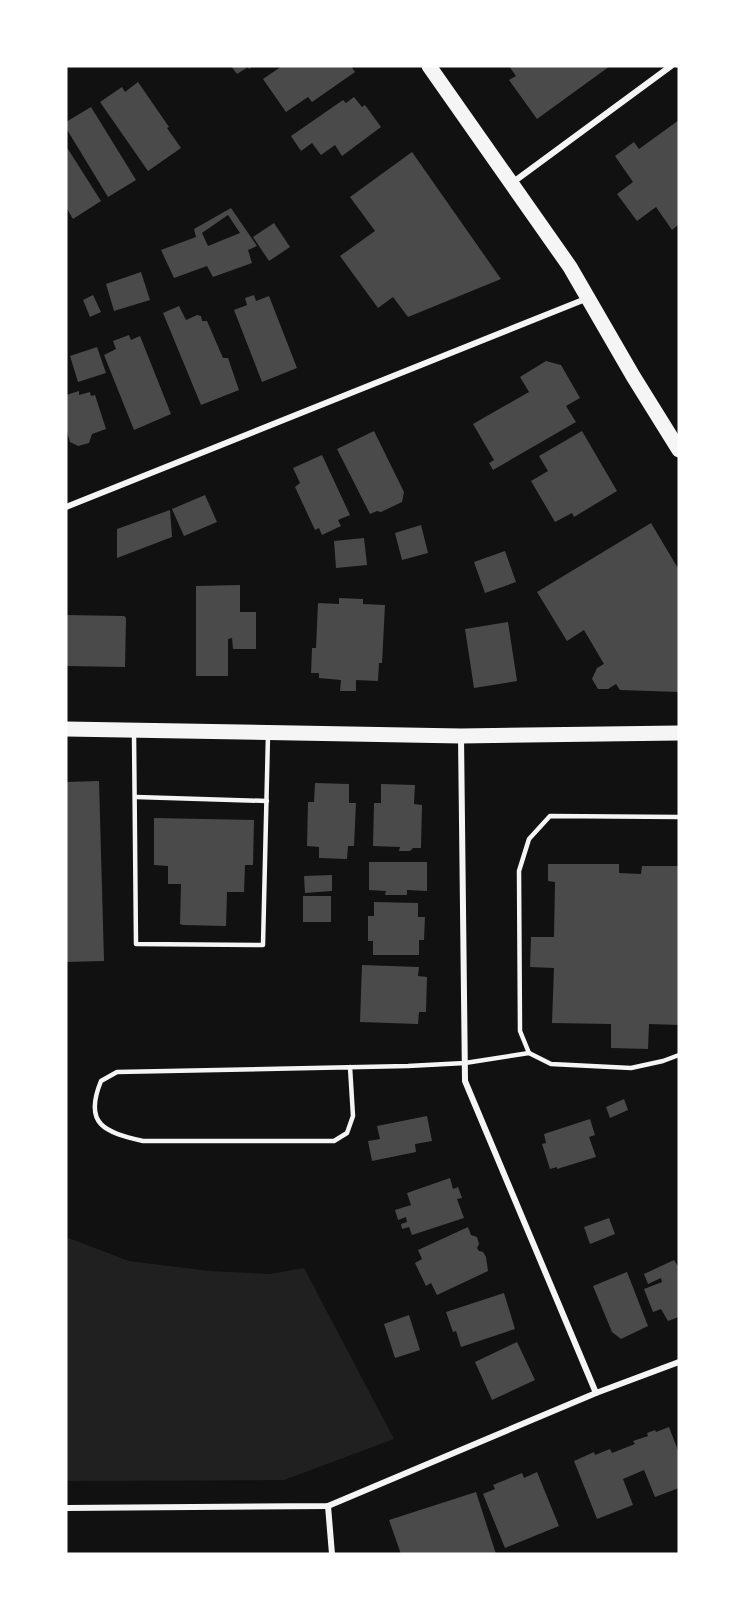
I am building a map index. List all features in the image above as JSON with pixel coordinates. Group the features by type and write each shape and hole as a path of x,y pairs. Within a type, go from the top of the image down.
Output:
{"main road":[{"path":"429,66 570,267 679,450"},
{"path":"66,729 461,736 679,733"}],"street":[{"path":"511,183 671,66"},
{"path":"66,507 589,298"},
{"path":"461,736 465,1081 596,1393"},
{"path":"66,1508 328,1506 596,1393 679,1362"},
{"path":"328,1506 332,1554"}],"lane":[{"path":"134,730 136,944 263,945 268,732"},
{"path":"136,797 267,801"},
{"path":"530,1053 520,1031 519,883 519,871 529,839 550,816 679,817"},
{"path":"351,1067 354,1116 347,1133 334,1141 143,1141 118,1135 102,1127 95,1113 95,1095 101,1081 117,1072 465,1063 530,1053 551,1064 631,1068 679,1055"}],"shaded area":[{"path":"66,1237 129,1261 210,1271 270,1274 304,1268 394,1439 284,1480 66,1481"}],"building":[{"path":"231,66 253,66 237,74"},
{"path":"282,66 351,66 355,72 312,102 308,97 286,112 263,79"},
{"path":"509,66 610,66 537,119 509,80 516,76"},
{"path":"138,82 181,148 148,171 100,102 122,87 125,92"},
{"path":"354,97 362,107 365,105 381,127 342,156 335,145 321,155 312,143 301,151 291,136 343,100 346,103"},
{"path":"91,107 136,180 108,197 66,128 66,122"},
{"path":"679,120 679,224 672,230 656,207 637,221 617,194 633,182 615,156 634,142 639,149"},
{"path":"66,146 101,201 73,219 66,207"},
{"path":"412,152 501,279 408,317 393,297 378,308 340,256 375,231 350,197"},
{"path":"231,208 257,246 248,250 252,263 213,277 207,266 174,278 161,250 196,237 194,229","holes":["228,215 240,233 208,246 202,233"]},
{"path":"274,223 290,247 269,261 253,237"},
{"path":"141,272 150,300 114,311 106,284"},
{"path":"93,295 101,312 90,317 83,300"},
{"path":"254,295 256,301 269,296 297,368 262,382 234,310 247,305 245,298"},
{"path":"179,306 186,320 197,315 201,316 202,321 207,321 223,358 228,358 239,390 201,405 163,313"},
{"path":"129,335 131,340 140,336 171,414 134,430 104,355 116,349 113,341"},
{"path":"97,347 106,373 78,382 70,356"},
{"path":"546,361 561,365 580,398 566,406 576,422 493,470 489,463 494,460 473,424 529,392 520,377"},
{"path":"79,391 79,395 90,392 91,396 95,395 106,429 92,434 89,443 78,446 70,442 66,428 66,395"},
{"path":"374,431 404,492 402,502 381,512 370,514 337,449"},
{"path":"582,431 617,491 574,517 572,513 555,522 531,481 548,471 539,456"},
{"path":"322,455 350,515 338,520 341,526 322,535 319,528 315,530 295,487 300,483 293,468"},
{"path":"205,495 217,522 184,536 172,509"},
{"path":"170,510 172,537 117,558 117,529"},
{"path":"651,523 679,570 679,692 620,690 616,684 608,689 598,689 592,679 597,668 604,664 584,630 567,641 537,592"},
{"path":"421,525 428,553 402,560 395,533"},
{"path":"364,538 367,565 336,568 334,541"},
{"path":"505,551 516,582 485,593 474,562"},
{"path":"240,585 240,612 256,612 256,649 233,649 232,638 228,639 228,676 196,676 196,586"},
{"path":"339,598 363,599 363,604 385,605 382,663 379,663 378,681 356,680 356,691 340,691 341,680 319,678 319,673 311,673 312,648 316,648 318,603 339,604"},
{"path":"66,615 124,616 126,618 125,667 66,666"},
{"path":"508,622 517,681 474,688 465,629"},
{"path":"99,781 104,961 66,962 66,782"},
{"path":"315,783 349,784 349,803 356,803 354,846 348,846 347,859 319,858 319,847 307,846 308,802 314,802"},
{"path":"381,784 415,785 414,804 422,805 421,848 399,851 400,847 373,846 374,803 381,803"},
{"path":"154,818 254,820 253,865 245,865 244,892 227,892 226,926 180,924 181,884 168,884 168,866 154,865"},
{"path":"369,862 427,862 427,891 407,890 407,895 385,895 386,891 369,890"},
{"path":"548,864 619,864 619,873 641,874 642,866 679,866 679,1025 649,1024 648,1049 611,1048 611,1024 552,1023 554,968 530,967 531,937 554,937 555,882 548,881"},
{"path":"332,875 332,891 305,893 304,876"},
{"path":"303,896 331,896 331,922 303,922"},
{"path":"374,902 418,903 418,917 425,917 424,940 419,940 419,955 373,955 373,941 368,941 368,916 374,916"},
{"path":"362,965 419,967 418,976 427,977 426,1012 419,1012 418,1024 360,1022"},
{"path":"624,1099 628,1110 610,1118 606,1107"},
{"path":"427,1116 432,1141 415,1144 416,1152 372,1161 368,1141 380,1139 377,1126"},
{"path":"590,1119 595,1135 589,1137 596,1157 550,1169 542,1144 546,1143 544,1134"},
{"path":"450,1178 453,1189 458,1187 462,1198 457,1199 464,1218 412,1235 409,1227 402,1229 401,1224 407,1222 406,1217 398,1220 395,1210 411,1205 407,1193"},
{"path":"609,1218 615,1234 590,1244 584,1227"},
{"path":"468,1227 471,1235 477,1237 479,1244 477,1248 486,1257 488,1271 437,1295 431,1283 426,1286 415,1263 422,1259 418,1250"},
{"path":"674,1260 679,1268 679,1317 668,1321 661,1309 653,1312 644,1289 662,1282 661,1278 648,1284 644,1274"},
{"path":"627,1272 648,1326 621,1339 612,1332 593,1286"},
{"path":"504,1293 515,1329 461,1347 446,1312"},
{"path":"409,1315 420,1350 395,1358 384,1324"},
{"path":"517,1342 535,1380 492,1400 475,1362"},
{"path":"669,1427 679,1453 679,1488 655,1497 644,1470 623,1479 633,1505 597,1519 574,1461 594,1452 595,1455 610,1449 612,1453 635,1444 633,1441 648,1436 647,1433"},
{"path":"537,1472 559,1526 505,1548 483,1494 495,1489 493,1485 522,1473 524,1478"},
{"path":"476,1492 496,1554 401,1554 389,1520"}]}
